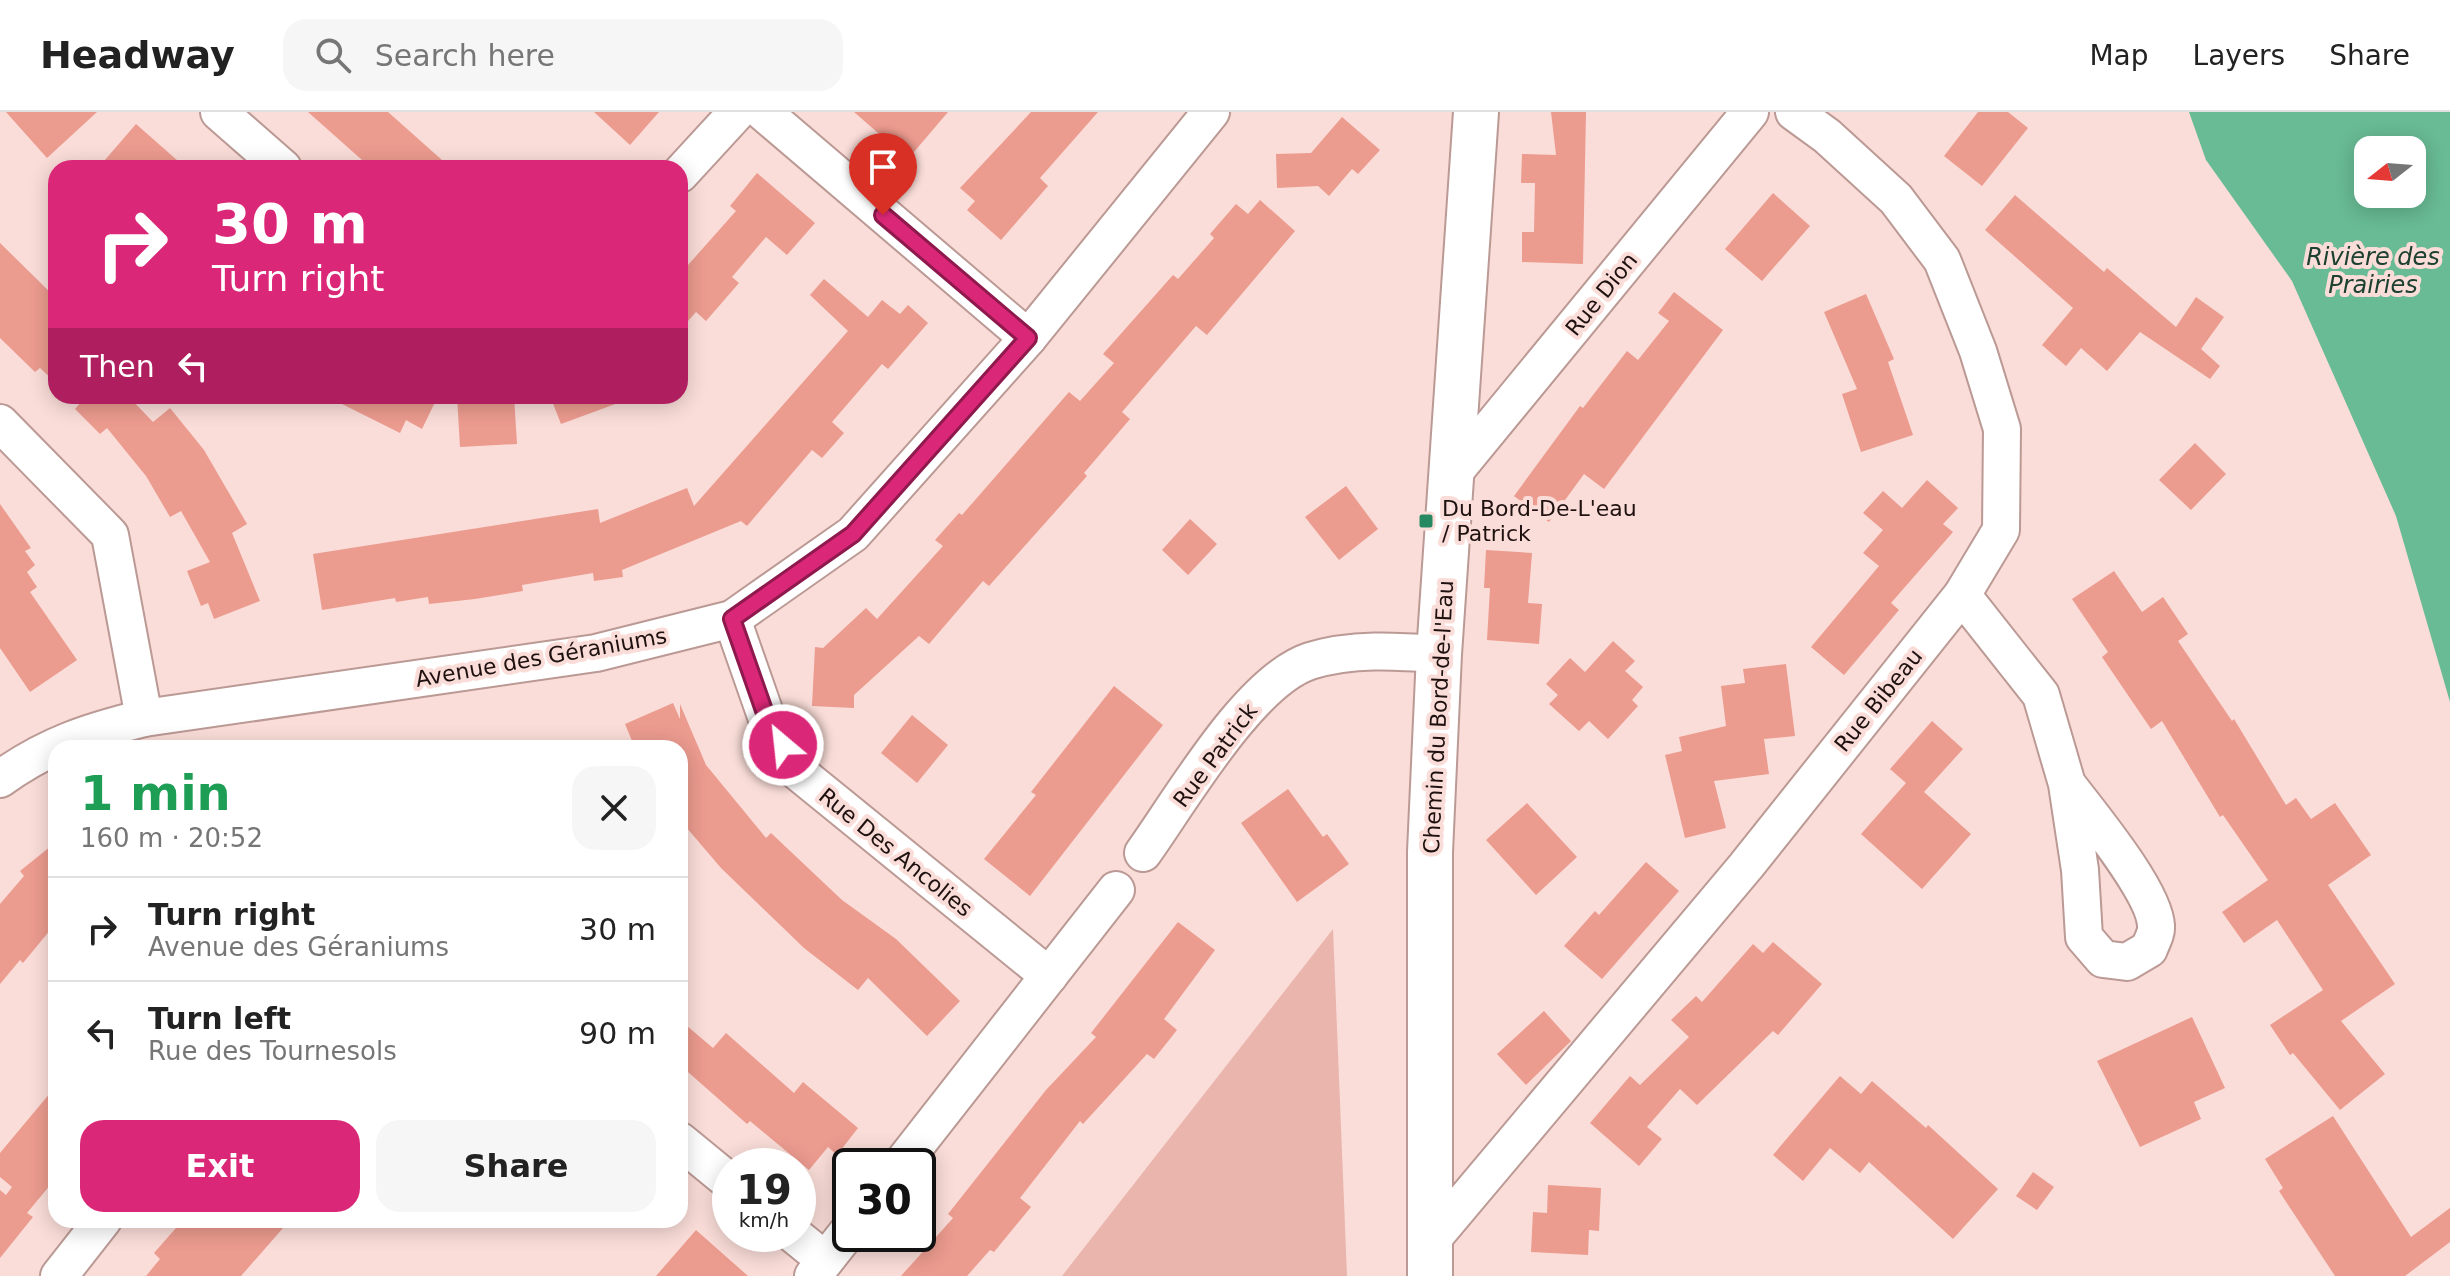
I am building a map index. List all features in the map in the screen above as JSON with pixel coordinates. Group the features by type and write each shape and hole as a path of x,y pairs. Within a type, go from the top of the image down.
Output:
{"street":[{"path":"219,112 274,160"},
{"path":"688,165 737,112"},
{"path":"763,112 1028,338"},
{"name":"Avenue des Géraniums","path":"66,740 78,734 144,718 596,653 732,619 853,534 1028,338 1211,112"},
{"name":"Chemin du Bord-de-l'Eau","path":"1430,1259 1430,852 1439,654 1476,112"},
{"name":"Rue Dion","path":"1451,476 1750,112"},
{"name":"Rue Bibeau","path":"1430,1259 1962,595 2001,530 2002,429 1978,351 1942,260 1896,199 1827,136 1794,112"},
{"path":"0,423 110,535 144,718"},
{"path":"1962,595 2041,695 2067,784"},
{"name":"Rue Des Ancolies","path":"732,619 767,719 798,772 1049,976"},
{"name":"Rue Patrick","path":"1143,853 1250,704 1280,676 1309,661 1345,654 1385,651 1439,654"},
{"name":"Avenue des Géraniums","path":"0,779 48,749"},
{"path":"914,1148 1116,890"},
{"path":"688,1148 712,1167"},
{"path":"59,1276 97,1228"},
{"path":"807,1252 819,1268 832,1252"}],"shaded area":[{"path":"1333,929 1347,1276 1062,1276"}],"water":[{"name":"Rivière des Prairies","path":"2189,112 2450,112 2450,702 2396,516 2292,281 2206,160"}],"building":[{"path":"6,112 97,112 47,158"},
{"path":"308,112 388,112 442,160 362,160"},
{"path":"594,112 659,112 630,145"},
{"path":"854,112 948,112 908,159"},
{"path":"1031,112 1098,112 1040,178 1048,186 1001,240 967,210 975,201 960,188"},
{"path":"1551,112 1586,112 1583,264 1522,262 1522,232 1534,232 1535,183 1521,183 1522,154 1556,155"},
{"path":"1978,112 2008,112 2028,128 1982,186 1944,156"},
{"path":"1342,117 1380,150 1358,174 1352,169 1329,196 1318,186 1277,188 1276,154 1311,153"},
{"path":"136,124 177,160 105,160"},
{"path":"757,173 815,223 787,255 766,237 732,277 739,283 706,321 696,312 688,321 688,265 736,211 730,206"},
{"path":"1773,193 1810,226 1762,281 1725,249"},
{"path":"2015,195 2104,272 2107,268 2176,327 2196,297 2224,317 2201,349 2220,366 2210,379 2140,332 2107,371 2081,348 2066,366 2042,345 2073,308 1985,230"},
{"path":"1260,200 1295,231 1207,335 1196,326 1122,412 1130,419 1084,473 1087,476 989,586 983,581 929,644 919,636 854,695 854,708 812,706 815,647 823,648 866,608 877,619 943,546 935,540 959,513 962,515 1069,392 1080,401 1114,363 1103,354 1173,275 1178,279 1214,238 1210,234 1236,204 1248,214"},
{"path":"0,243 48,290 48,376 40,368 35,372 0,338"},
{"path":"824,279 868,317 882,300 900,314 908,305 928,323 888,369 882,364 832,422 844,433 822,458 812,450 747,526 741,521 622,570 623,577 594,581 593,573 522,585 523,591 475,599 429,604 428,597 396,602 395,598 322,610 313,554 598,509 600,523 687,488 694,506 848,331 810,295"},
{"path":"1674,292 1723,330 1604,489 1584,474 1549,522 1514,496 1580,406 1583,408 1627,351 1638,360 1669,321 1658,313"},
{"path":"1866,294 1894,359 1888,362 1913,435 1861,452 1842,394 1857,389 1824,312"},
{"path":"79,404 136,404 153,422 170,408 204,450 247,524 232,533 260,601 214,619 208,603 201,606 187,571 210,562 181,511 170,517 146,476 107,428 100,434 75,409"},
{"path":"342,404 434,404 422,429 406,420 400,433"},
{"path":"457,404 514,404 517,444 460,447"},
{"path":"553,404 615,404 561,424"},
{"path":"2195,443 2226,474 2191,510 2159,480"},
{"path":"1927,480 1958,508 1943,524 1953,532 1891,603 1899,610 1844,675 1811,647 1879,566 1863,553 1883,530 1863,513 1883,491 1902,508"},
{"path":"1346,486 1378,529 1339,560 1305,517"},
{"path":"0,504 31,548 25,551 35,565 27,572 37,587 30,592 77,660 30,692 0,648"},
{"path":"1190,519 1217,544 1188,575 1162,550"},
{"path":"1486,550 1532,553 1528,603 1542,604 1539,644 1487,640 1490,588 1484,588"},
{"path":"2114,571 2142,612 2163,597 2188,634 2178,641 2232,721 2234,719 2286,805 2296,798 2311,819 2335,803 2371,855 2328,885 2395,984 2341,1021 2385,1074 2340,1110 2293,1053 2290,1055 2270,1025 2323,990 2277,920 2244,943 2222,912 2268,880 2223,815 2220,817 2162,721 2151,729 2102,657 2108,652 2072,599"},
{"path":"1613,641 1635,661 1625,671 1643,687 1632,700 1638,706 1608,739 1589,721 1579,731 1549,704 1558,695 1546,684 1570,658 1585,672"},
{"path":"1786,664 1795,736 1764,739 1769,774 1714,781 1726,828 1685,838 1665,755 1682,751 1679,737 1726,726 1721,686 1745,683 1743,669"},
{"path":"1114,686 1163,725 1030,896 984,859 1036,795 1031,792"},
{"path":"673,703 680,719 680,704 706,765 766,838 771,833 842,900 896,939 960,1001 927,1036 868,978 858,990 804,948 721,868 688,829 688,740 632,740 625,724"},
{"path":"912,715 948,745 917,783 881,753"},
{"path":"1932,721 1963,749 1924,792 1971,834 1922,889 1861,834 1906,783 1890,769"},
{"path":"1288,789 1323,837 1327,834 1349,864 1297,902 1241,823"},
{"path":"1527,803 1577,857 1536,895 1486,840"},
{"path":"48,848 48,933 23,963 20,960 0,984 0,904 24,876 20,871"},
{"path":"1646,862 1679,891 1602,979 1564,946 1595,911 1599,915"},
{"path":"1178,922 1215,950 1164,1019 1177,1030 1154,1059 1147,1054 1083,1124 1080,1121 1020,1198 1031,1207 994,1252 990,1250 967,1276 901,1276 923,1252 936,1252 936,1237 953,1218 948,1214 1046,1090 1096,1037 1091,1033"},
{"path":"1773,942 1822,984 1778,1035 1773,1031 1697,1105 1680,1089 1647,1127 1662,1139 1639,1166 1590,1123 1630,1076 1640,1085 1689,1037 1671,1020 1696,996 1702,1002 1753,944 1763,953"},
{"path":"1544,1011 1571,1041 1526,1085 1497,1054"},
{"path":"2192,1017 2225,1088 2194,1102 2201,1119 2140,1147 2097,1061"},
{"path":"688,1027 713,1048 726,1033 794,1093 803,1082 858,1128 842,1148 832,1148 832,1151 828,1147 816,1162 816,1148 783,1148 750,1121 747,1124 688,1072"},
{"path":"1840,1076 1861,1094 1872,1081 1926,1128 1928,1125 1998,1189 1953,1239 1869,1162 1860,1173 1830,1148 1803,1181 1773,1155"},
{"path":"48,1096 48,1188 27,1213 33,1217 0,1258 0,1190 6,1195 12,1187 0,1177 0,1153"},
{"path":"2333,1116 2411,1237 2450,1208 2450,1242 2405,1276 2335,1276 2279,1191 2283,1188 2265,1159"},
{"path":"2033,1172 2054,1187 2037,1210 2016,1196"},
{"path":"1548,1185 1601,1188 1599,1231 1589,1230 1588,1255 1531,1252 1533,1212 1547,1213"},
{"path":"176,1228 283,1228 241,1276 146,1276 160,1259 154,1253"},
{"path":"696,1230 712,1244 712,1252 721,1252 748,1276 656,1276"}],"place":[{"name":"Du Bord-De-L'eau / Patrick","path":"1426,521"}],"route":[{"path":"783,745 767,719 732,619 853,534 1028,338 883,215"}]}
